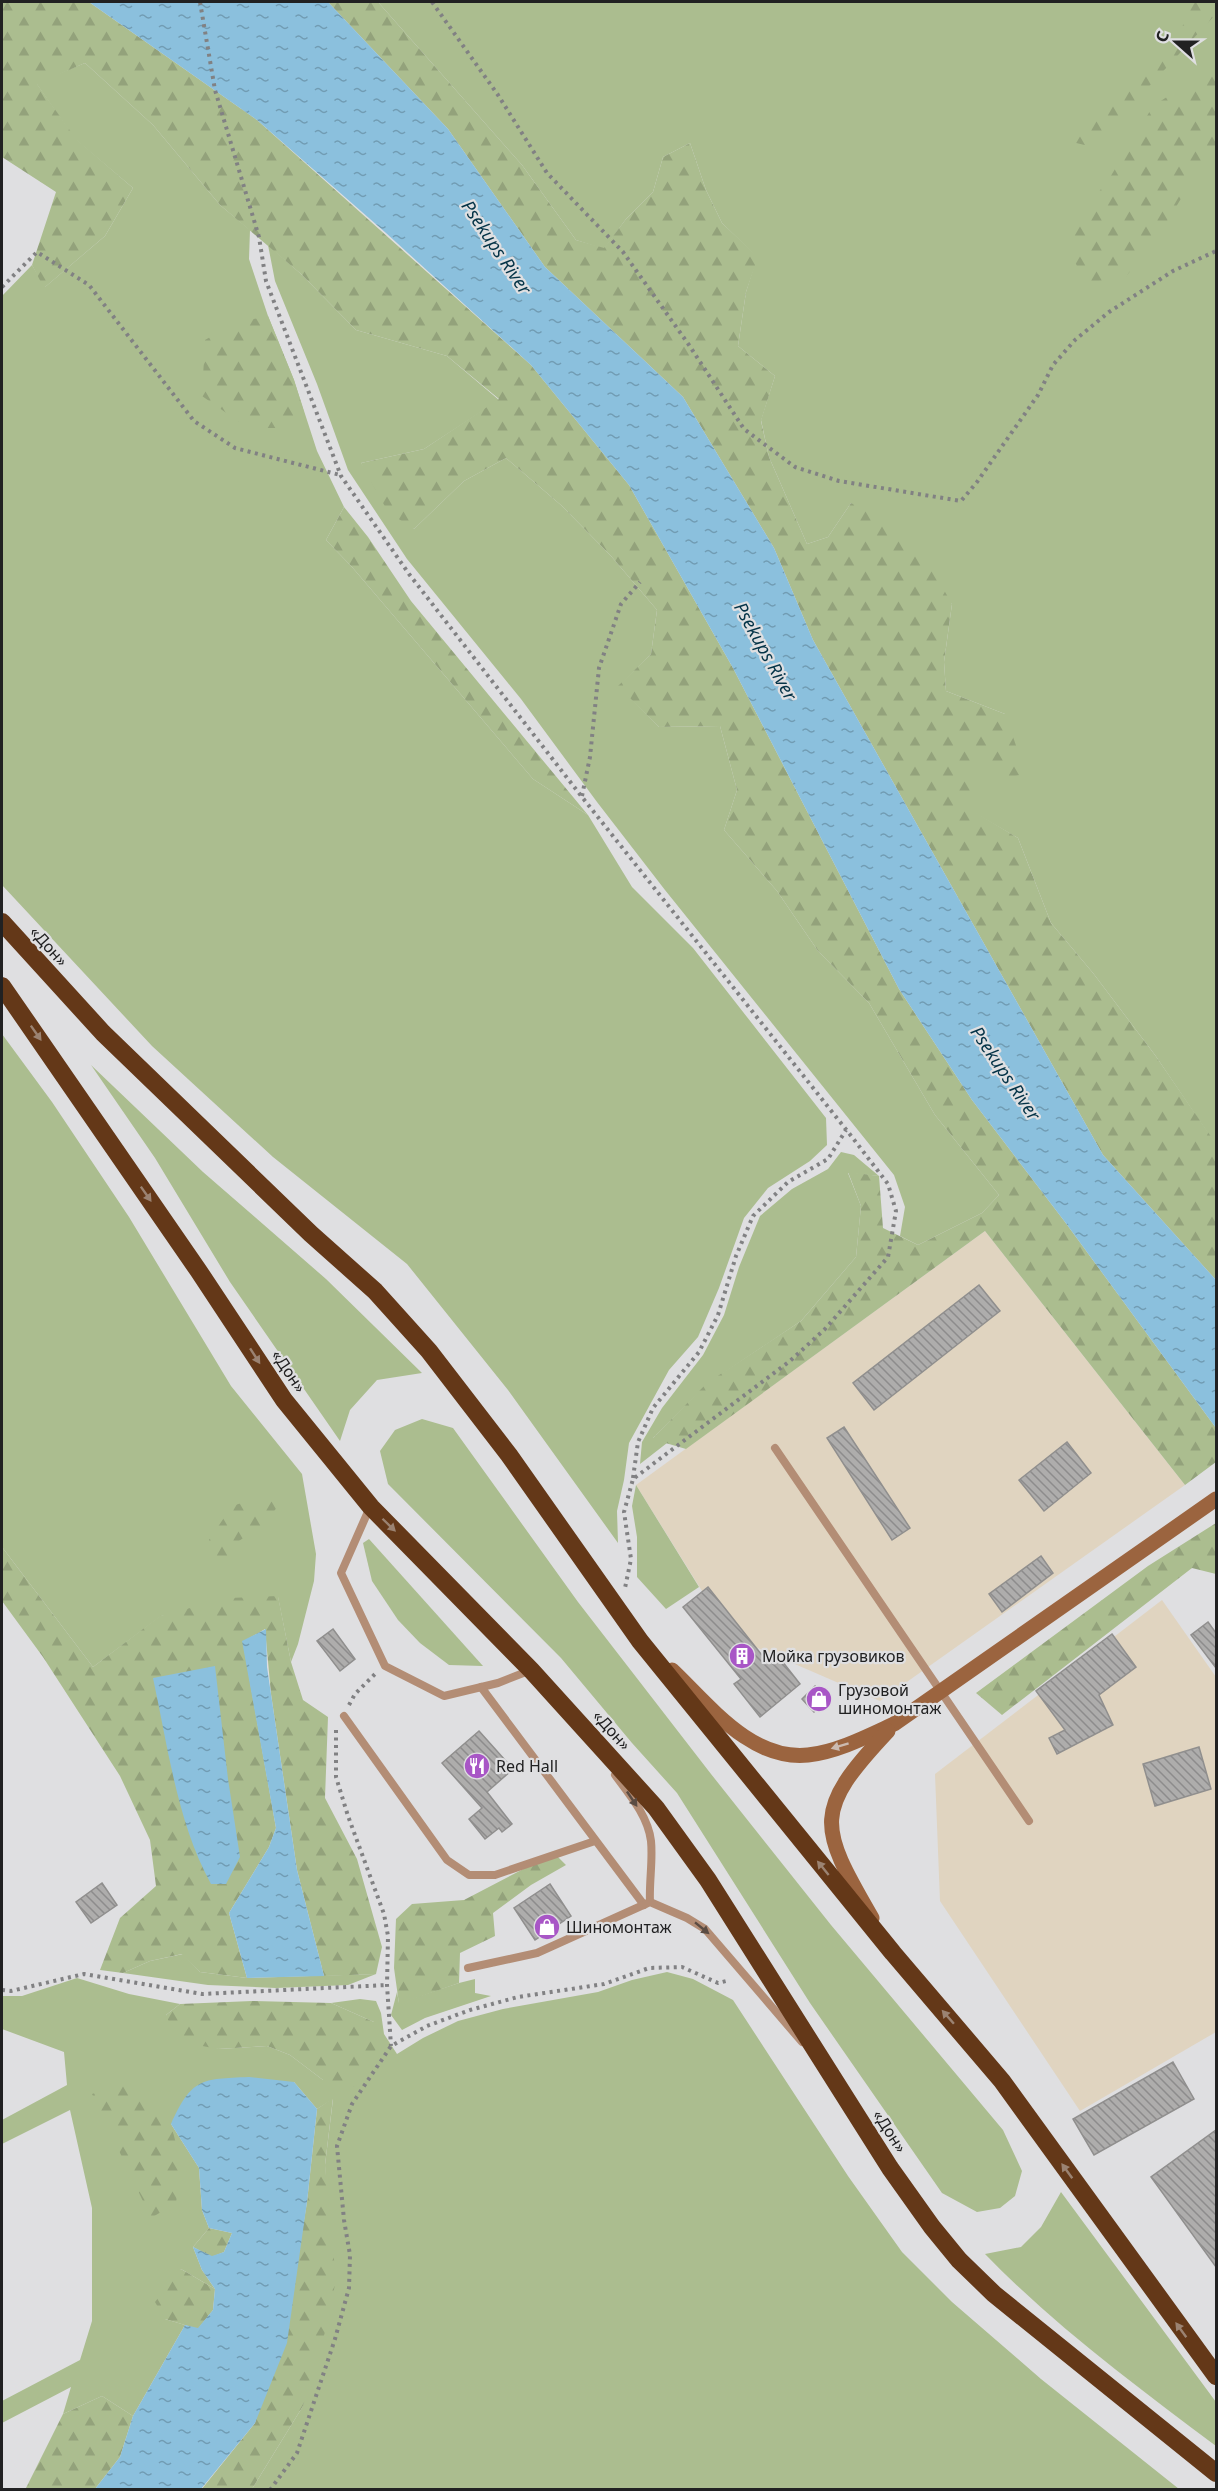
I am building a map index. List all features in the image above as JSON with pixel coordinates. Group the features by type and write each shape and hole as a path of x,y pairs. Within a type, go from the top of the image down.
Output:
{"highway":[{"name":"«Дон»","path":"2,922 103,1033 311,1234 375,1291 422,1342 508,1455 640,1641 893,1953 1002,2081 1216,2376"},
{"name":"«Дон»","path":"2,986 191,1260 284,1400 371,1507 531,1671 657,1808 708,1880 896,2176 959,2260 994,2294 1216,2473"}],"main road":[{"path":"640,1641 741,1735 767,1750 791,1755 808,1755 861,1739 894,1724 1216,1499"},
{"path":"893,1953 846,1872 832,1843 830,1824 842,1784 894,1724"}],"lane":[{"path":"775,1448 1029,1821"},
{"path":"371,1507 341,1574 385,1665 444,1696 531,1671"},
{"path":"481,1687 595,1841 647,1904 687,1917 705,1929 830,2074"},
{"path":"344,1716 447,1860 469,1875 495,1875 595,1841"},
{"path":"574,1717 635,1803 646,1824 651,1841 647,1904"},
{"path":"468,1968 537,1953 647,1904"}],"path":[{"path":"200,2 215,90 259,237 266,281 340,476 409,574 888,1184 896,1211 888,1257 825,1329 790,1361 633,1479"},
{"path":"432,2 498,95 547,173 623,252 689,345 744,429 795,467 839,481 961,501 1038,395 1053,365 1075,340 1109,312 1173,271 1216,251"},
{"path":"2,287 37,252 89,285 194,421 235,447 340,476"},
{"path":"582,797 590,757 599,668 621,604 640,582"},
{"path":"620,1612 631,1559 624,1512 633,1479 638,1442 653,1408 699,1352 718,1315 736,1256 753,1216 788,1182 828,1159 846,1130"},
{"path":"385,1665 355,1694 336,1731 336,1777 384,1914 388,1936 387,1985 391,2046"},
{"path":"270,2490 297,2453 335,2339 349,2288 350,2255 344,2220 337,2146 352,2104 391,2046 428,2026 470,2010 518,1997 604,1984 649,1968 682,1966 718,1983 746,1977"},
{"path":"2,1990 11,1991 84,1974 202,1994 387,1985"}],"shaded area":[{"path":"985,1231 1185,1485 880,1701 730,1636 636,1485"},
{"path":"1162,1600 1216,1677 1216,2032 1080,2111 940,1901 935,1774"}],"green space":[{"path":"2,2 89,2 257,120 531,365 629,485 733,668 899,989 972,1100 1065,1222 1216,1428 1216,1462 1185,1485 985,1231 686,1449 652,1439 707,1383 801,1321 856,1257 861,1206 848,1172 879,1176 883,1228 918,1245 982,1213 999,1195 935,1115 869,1003 818,951 777,891 724,830 737,790 720,726 659,727 618,686 651,654 657,610 611,556 562,506 506,458 464,481 414,529 388,512 361,463 424,449 499,399 447,356 356,330 301,274 220,205 153,125 85,63 37,84 76,139 133,188 105,236 44,288 32,265 56,192 2,157"},
{"path":"328,2 378,2 522,165 576,240 604,248 626,219 653,192 663,157 690,143 706,190 722,223 758,257 746,292 738,346 775,376 761,421 769,457 807,544 828,537 851,503 914,538 952,604 944,662 946,691 1005,714 1026,774 997,779 974,758 973,811 1018,838 1051,923 1093,973 1155,1055 1214,1141 1216,1140 1216,1280 1103,1155 813,640 774,548 683,397 545,267 448,129"},
{"path":"378,2 1216,2 1216,1140 1214,1142 1155,1055 1093,973 1051,923 1018,838 973,812 973,758 1005,714 946,691 944,662 952,604 851,503 828,537 807,544 769,457 761,420 775,376 738,346 746,292 757,257 722,223 706,190 690,143 663,157 653,192 626,219 604,249 576,240 522,165"},
{"path":"1182,2 1216,2 1216,14 1093,147 1072,142 1101,115 1185,23"},
{"path":"85,63 153,125 220,205 250,230 249,259 268,316 294,380 317,451 344,507 326,540 352,567 533,779 588,815 632,887 693,948 826,1118 827,1145 810,1161 768,1188 744,1218 719,1288 698,1337 669,1370 629,1443 617,1511 618,1543 508,1390 407,1264 273,1157 152,1046 2,885 2,296 32,265 45,287 105,236 133,188 75,139 36,83"},
{"path":"1216,65 1216,148 1193,179 1160,233 1124,279 1085,282 1069,250 1075,222 1109,179 1153,106"},
{"path":"268,245 301,274 356,330 447,356 499,400 424,449 361,463 414,529 464,481 506,458 562,506 611,556 657,610 651,654 619,686 659,727 720,726 737,790 724,830 777,891 818,951 869,1003 935,1115 999,1195 982,1213 918,1245 900,1236 905,1207 894,1175 665,890 521,699 407,559 348,470 317,384 275,281"},
{"path":"268,316 294,380 304,412 284,428 248,428 202,396 205,340 235,323"},
{"path":"344,507 368,537 411,601 588,815 533,779 352,567 326,540"},
{"path":"2,1034 52,1102 129,1217 231,1386 302,1474 316,1554 314,1581 298,1644 291,1662 278,1597 161,1616 93,1667 2,1547"},
{"path":"91,1065 203,1172 326,1279 422,1373 377,1380 350,1410 340,1441 230,1282 155,1158"},
{"path":"841,1152 854,1155 879,1176 848,1173 861,1206 856,1257 801,1321 707,1384 653,1438 667,1443 640,1464 642,1442 662,1408 703,1355 724,1315 739,1267 760,1216 792,1189 828,1169"},
{"path":"422,1419 453,1428 578,1602 711,1774 831,1925 1003,2130 1022,2171 1015,2196 1000,2208 977,2212 942,2193 810,2003 677,1793 561,1658 388,1484 380,1451 395,1430"},
{"path":"636,1485 699,1587 666,1609 637,1577 637,1537 632,1506"},
{"path":"264,1496 278,1506 265,1523 236,1543 229,1574 213,1570 209,1540 232,1506"},
{"path":"1216,1523 1216,1574 1192,1568 1002,1715 976,1693 1148,1566"},
{"path":"369,1539 483,1666 449,1665 420,1643 398,1620 372,1581 363,1543"},
{"path":"2,1547 93,1667 160,1616 228,1598 278,1596 291,1662 303,1700 328,1717 325,1798 357,1859 382,1947 376,1974 324,1976 297,1870 271,1694 265,1629 243,1642 276,1828 269,1847 229,1913 247,1978 200,1972 182,1954 150,1961 123,1973 100,1970 120,1918 156,1886 150,1840 120,1776 43,1657 2,1601"},
{"path":"554,1853 566,1865 531,1885 493,1913 495,1936 460,1953 459,1983 399,2004 394,1968 396,1919 412,1904 464,1900"},
{"path":"183,1954 200,1972 247,1978 376,1974 348,1985 276,1988 208,1985 123,1973 150,1961"},
{"path":"667,1972 693,1979 733,2000 848,2176 902,2252 952,2302 1041,2379 1179,2489 252,2489 303,2406 327,2209 325,2165 333,2099 317,2109 294,2082 171,2124 199,2168 202,2210 209,2228 193,2247 202,2270 215,2289 181,2269 165,2319 185,2325 133,2416 102,2396 63,2414 71,2387 2,2423 2,2401 80,2360 92,2321 92,2208 70,2110 2,2144 2,2120 67,2085 64,2052 2,2029 2,1996 22,1996 77,1978 129,1994 180,2004 166,2015 218,2049 267,2046 290,2055 323,2080 374,2022 331,2003 360,1999 376,2001 381,2013 384,2034 397,2054 458,2021 503,2009 598,1992 632,1980"},
{"path":"475,1979 475,1993 491,1996 425,2018 402,2030 391,2015 397,1992 399,2003"},
{"path":"252,2001 331,2003 374,2022 378,2046 354,2087 323,2080 290,2055 267,2046 218,2049 177,2041 166,2015 180,2004"},
{"path":"130,2081 171,2124 181,2164 176,2203 151,2218 92,2094"},
{"path":"333,2098 325,2165 336,2280 325,2332 303,2406 252,2489 201,2490 255,2423 296,2269 307,2202 317,2109"},
{"path":"1061,2192 1216,2402 1216,2446 1068,2331 985,2254 1021,2247 1041,2227"},
{"path":"209,2228 232,2233 224,2252 212,2257 193,2247"},
{"path":"181,2269 215,2289 213,2310 198,2329 165,2319 155,2302"},
{"path":"102,2396 133,2416 120,2457 95,2489 25,2490 63,2414"}],"water":[{"name":"Psekups River","path":"89,2 328,2 448,129 545,267 683,397 774,548 813,640 1103,1155 1216,1280 1216,1428 1065,1222 972,1100 899,989 733,668 629,485 531,365 386,233 257,120"},
{"path":"266,1629 267,1667 297,1870 324,1976 247,1978 229,1913 269,1847 276,1828 242,1641"},
{"path":"215,1666 240,1857 226,1884 211,1884 190,1835 175,1784 153,1678"},
{"path":"249,2077 294,2082 317,2109 307,2202 287,2343 255,2423 201,2489 95,2489 120,2457 133,2416 185,2325 198,2328 213,2310 215,2289 202,2270 193,2247 212,2256 224,2252 232,2233 209,2228 202,2210 199,2168 171,2124 185,2098 192,2089 200,2084 220,2079"}],"building":[{"path":"979,1285 1000,1311 874,1410 853,1383"},
{"path":"844,1427 910,1528 892,1540 827,1438"},
{"path":"1067,1442 1091,1473 1044,1511 1019,1480"},
{"path":"1041,1556 1053,1573 1002,1612 989,1594"},
{"name":"Мойка грузовиков","path":"708,1587 765,1659 775,1652 800,1684 760,1717 734,1684 741,1679 683,1607"},
{"path":"1208,1622 1216,1633 1216,1668 1191,1635"},
{"path":"333,1629 355,1659 340,1671 317,1641"},
{"path":"1112,1634 1136,1667 1099,1695 1113,1725 1057,1754 1049,1738 1065,1730 1036,1691"},
{"path":"815,1686 828,1700 814,1712 802,1699"},
{"name":"Red Hall","path":"479,1731 513,1769 487,1792 512,1824 502,1832 499,1828 485,1839 469,1819 482,1808 442,1763"},
{"path":"1199,1747 1211,1789 1155,1806 1143,1764"},
{"path":"102,1883 117,1905 91,1923 76,1902"},
{"path":"550,1884 571,1916 535,1940 514,1908"},
{"path":"1173,2062 1194,2099 1094,2155 1073,2119"},
{"path":"1216,2130 1216,2267 1151,2177"}],"place":[{"name":"Мойка грузовиков","path":"742,1656"},
{"name":"Грузовой шиномонтаж","path":"819,1699"},
{"name":"Red Hall","path":"477,1766"},
{"name":"Шиномонтаж","path":"547,1927"}]}
